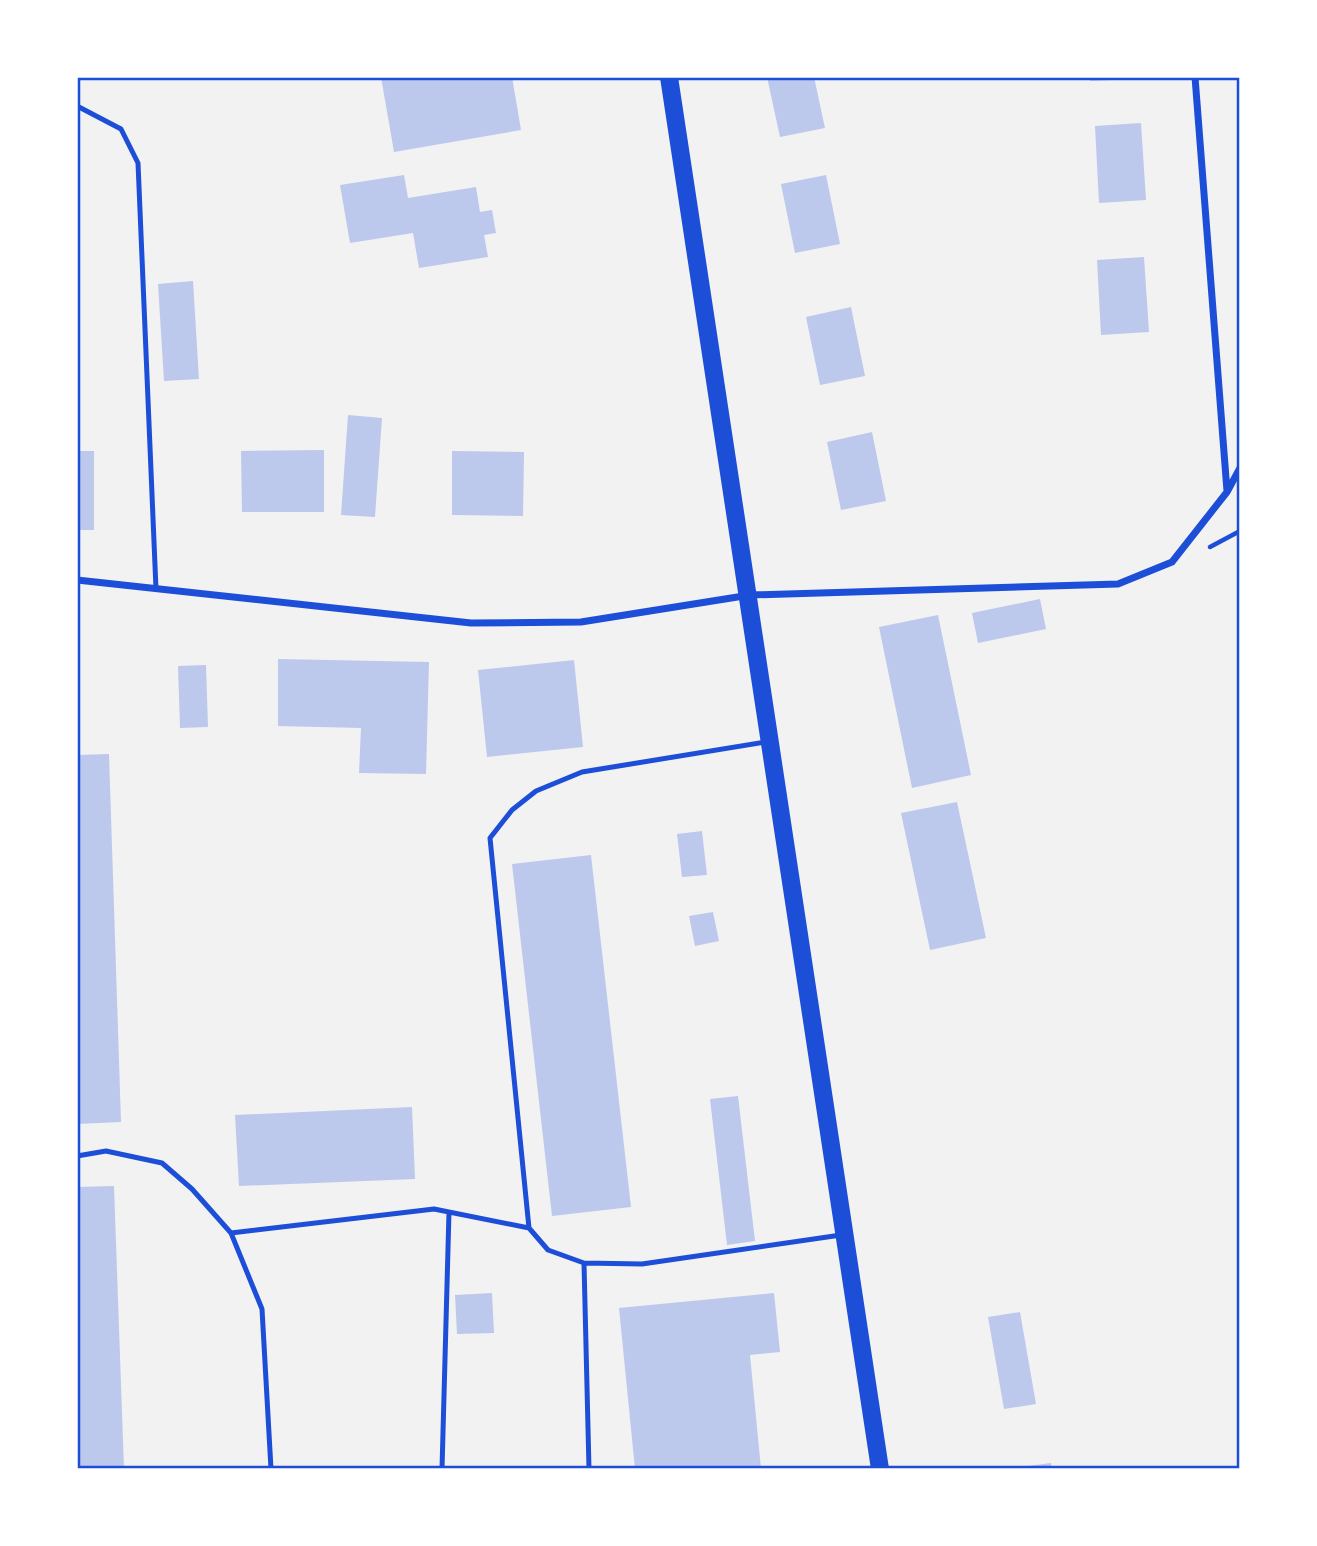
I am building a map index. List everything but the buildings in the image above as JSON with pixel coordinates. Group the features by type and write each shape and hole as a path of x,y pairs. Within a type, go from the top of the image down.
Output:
{"main road":[{"path":"669,77 750,594 880,1469"}],"street":[{"path":"1195,77 1227,492"},
{"path":"77,580 471,623 581,622 750,594 1118,584 1172,562 1227,492 1240,468"}],"lane":[{"path":"77,106 121,129 138,163 143,214 156,589"},
{"path":"771,741 582,772 536,791 512,810 490,838 529,1228 548,1250 584,1263 642,1265 845,1234"},
{"path":"77,1156 106,1151 162,1163 192,1189 231,1233 262,1309 271,1469"},
{"path":"231,1233 434,1209 529,1228"},
{"path":"442,1469 449,1212"},
{"path":"584,1263 589,1469"}]}
